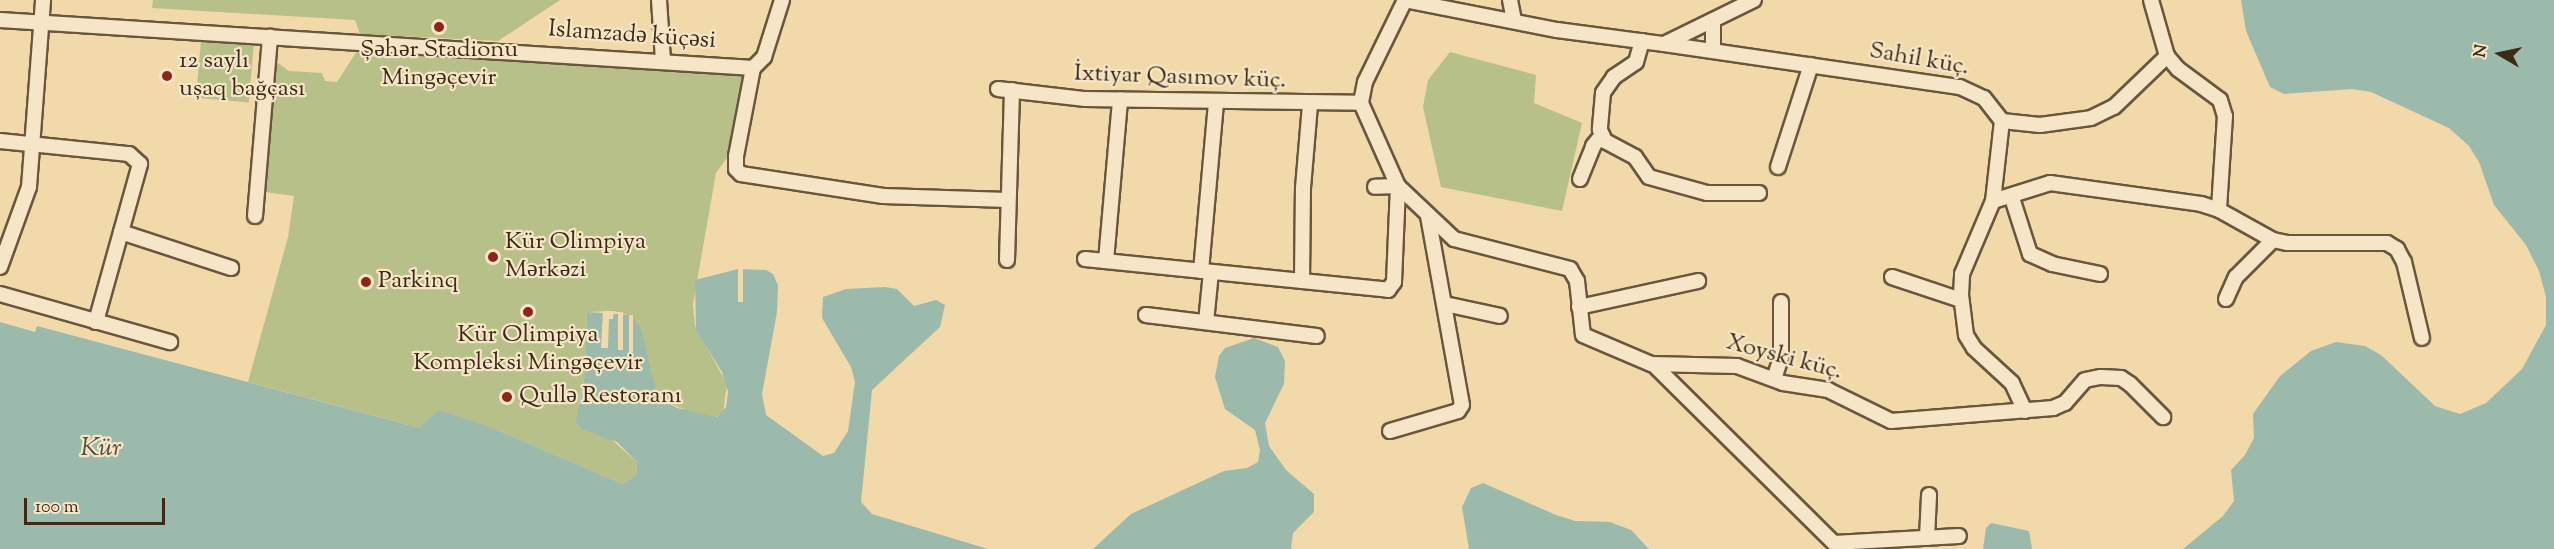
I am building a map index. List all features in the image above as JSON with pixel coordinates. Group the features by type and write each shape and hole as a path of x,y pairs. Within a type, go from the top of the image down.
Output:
{"street":[{"path":"0,267 26,202 34,144 43,0"},
{"path":"659,0 663,61"},
{"path":"782,0 764,57 753,68 736,156 736,169 741,174 883,196 1008,200 1007,260"},
{"path":"1361,103 1365,82 1405,0"},
{"name":"Sahil küç.","path":"1405,0 1514,21 1960,87 1984,98 2002,121"},
{"path":"1510,0 1514,21"},
{"path":"1664,44 1754,0"},
{"path":"2151,0 2168,56 2178,69 2220,100 2225,116 2219,210"},
{"name":"Islamzadə küçəsi","path":"0,20 753,68"},
{"path":"1713,22 1713,51"},
{"path":"255,216 270,36"},
{"path":"1580,179 1602,135 1603,93 1614,76 1636,62 1642,41"},
{"path":"2025,411 2012,383 1974,348 1966,335 1961,300 1962,274 1994,201 2002,121 2052,125 2091,118 2114,107 2168,56"},
{"path":"1778,167 1811,65"},
{"name":"İxtiyar Qasımov küç.","path":"1008,200 1005,89 1120,100 1361,103"},
{"path":"1106,261 1120,100"},
{"path":"1206,322 1206,271 1216,102"},
{"name":"Xoyski küç.","path":"1361,103 1398,186 1428,216 1454,239 1570,269 1577,281 1583,335 1653,364 1737,366 1774,379 1836,392 1891,421 2025,411 2059,406 2085,380 2101,377 2121,378 2163,417"},
{"path":"1302,281 1303,188 1310,104"},
{"path":"1602,135 1642,162 1649,177 1707,193 1759,193"},
{"path":"0,141 136,157 140,170 96,322"},
{"path":"1994,201 2061,183 2219,210 2273,240 2306,245 2370,241 2387,243 2397,249 2404,262 2422,339"},
{"path":"1085,259 1392,288 1398,186 1376,187"},
{"path":"2012,198 2030,254 2045,262 2100,274"},
{"path":"1389,430 1458,411 1462,405 1428,216"},
{"path":"122,232 231,268"},
{"path":"2226,299 2236,277 2273,240"},
{"path":"1892,277 1961,300"},
{"path":"1579,307 1698,281"},
{"path":"0,294 170,342"},
{"path":"1774,379 1781,357 1781,302"},
{"path":"1445,304 1500,316"},
{"path":"1146,315 1317,336"},
{"path":"1653,364 1824,536 1844,544 1959,536"},
{"path":"1927,538 1929,495"}],"green space":[{"name":"Şəhər Stadionu Mingəçevir","path":"153,0 560,0 498,41 360,34 355,20 152,8"},
{"path":"201,40 254,45 249,102 196,98"},
{"name":"Kür Olimpiya Mərkəzi","path":"359,48 744,75 732,151 716,173 693,304 695,326 727,384 723,413 713,418 699,416 660,399 653,388 638,323 633,316 614,311 587,312 585,374 579,403 582,430 611,439 637,462 637,474 623,484 490,427 420,428 248,382 288,237 294,196 265,192 274,60 289,71 322,73 325,81 337,82"},
{"path":"1450,52 1536,75 1534,103 1582,123 1562,211 1441,187 1423,107 1428,80"}],"water":[{"path":"2241,0 2554,0 2554,549 2183,549 2223,516 2234,501 2231,470 2245,455 2254,438 2253,414 2280,376 2311,351 2336,342 2365,346 2381,355 2435,406 2460,414 2486,403 2522,369 2546,325 2546,297 2539,271 2526,245 2494,205 2479,162 2469,146 2449,128 2371,92 2352,89 2284,94 2270,87 2246,31"},
{"name":"Kür","path":"738,269 766,270 773,274 778,285 777,312 762,394 766,415 823,456 834,453 848,431 855,382 851,367 822,318 823,297 846,289 885,287 897,289 914,306 936,300 945,305 940,327 872,390 861,502 872,514 988,549 0,549 0,322 35,332 37,326 420,428 438,410 490,427 623,484 637,474 637,462 617,442 582,430 576,422 585,374 587,312 633,315 641,328 657,396 677,408 717,417 726,407 728,392 722,372 696,330 695,280"},
{"path":"1254,338 1278,347 1285,361 1284,384 1265,423 1269,446 1286,470 1314,494 1314,512 1293,533 1291,549 1093,549 1131,514 1224,471 1247,468 1258,462 1260,450 1255,430 1225,409 1215,377 1219,356 1225,348"},
{"path":"1483,483 1556,515 1575,521 1610,522 1631,530 1649,549 1469,549 1462,507 1471,488"},
{"path":"1991,523 2029,531 2032,549 1983,549 1986,528"}],"pier":[{"path":"738,269 743,269 743,302 738,302"},
{"path":"603,311 614,311 613,319 609,319 608,348 601,348"},
{"path":"618,312 623,312 623,350 618,350"},
{"path":"629,315 633,315 633,352 629,352"}],"place":[{"name":"Şəhər Stadionu Mingəçevir","path":"439,27"},
{"name":"12 saylı uşaq bağçası","path":"167,76"},
{"name":"Kür Olimpiya Mərkəzi","path":"493,257"},
{"name":"Parkinq","path":"366,282"},
{"name":"Kür Olimpiya Kompleksi Mingəçevir","path":"528,312"},
{"name":"Qullə Restoranı","path":"507,397"}]}
